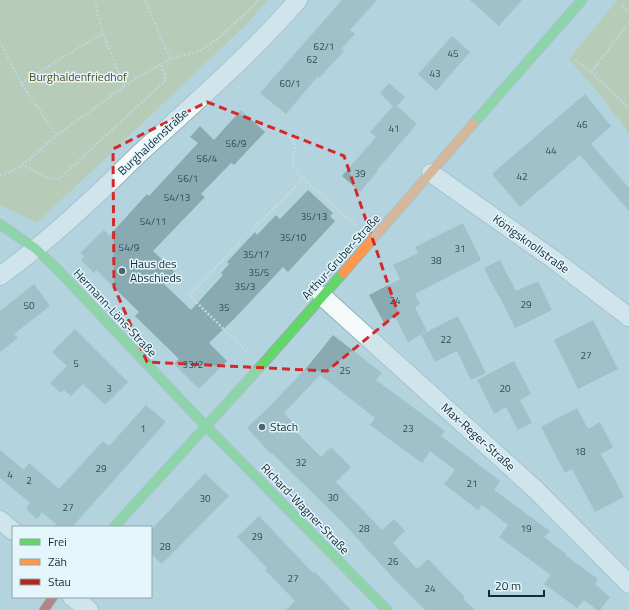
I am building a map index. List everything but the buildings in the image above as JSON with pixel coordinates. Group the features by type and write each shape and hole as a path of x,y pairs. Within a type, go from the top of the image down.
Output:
{"street":[{"name":"Burghaldenstraße","path":"0,276 36,249 94,198 126,166 225,75 261,40 298,0"},
{"name":"Arthur-Gruber-Straße","path":"115,526 261,366 582,0"},
{"name":"Königsknollstraße","path":"431,173 553,259 629,317"},
{"name":"Hermann-Löns-Straße","path":"0,224 36,249 57,269 206,425"},
{"name":"Max-Reger-Straße","path":"322,296 536,490 629,584"},
{"name":"Richard-Wagner-Straße","path":"206,425 387,610"},
{"path":"0,520 12,530"},
{"path":"44,610 52,598"},
{"path":"73,598 89,610"}],"path":[{"path":"94,0 103,33 124,86"},
{"path":"145,0 170,59"},
{"path":"0,175 14,170 124,86 170,59 200,51 219,38 259,0"},
{"path":"622,6 629,12"},
{"path":"591,72 629,23"},
{"path":"21,83 103,33"},
{"path":"0,42 21,83 57,136"},
{"path":"576,60 629,108"},
{"path":"22,164 45,177 59,178 166,80 161,64"},
{"path":"225,75 292,139 295,145 295,153 292,161 294,167 303,179 372,239"},
{"path":"252,230 303,179"},
{"path":"243,239 189,295 261,366"}],"highlighted area":[{"path":"207,102 344,156 398,313 327,371 147,362 114,287 113,149"}],"green space":[{"name":"Burghaldenfriedhof","path":"0,0 268,0 246,25 37,223 0,205"},
{"path":"617,0 629,0 629,134 601,96 569,59"}],"traffic: fast":[{"path":"473,124 582,0"},
{"path":"0,224 36,249 57,269 196,416 387,610"},
{"path":"115,526 261,366 343,273"}],"traffic: slow":[{"path":"343,273 473,124"}],"traffic: jam":[{"path":"44,610 52,598"}],"place":[{"name":"Haus des Abschieds","path":"122,271"},
{"name":"Stach","path":"262,427"}]}
